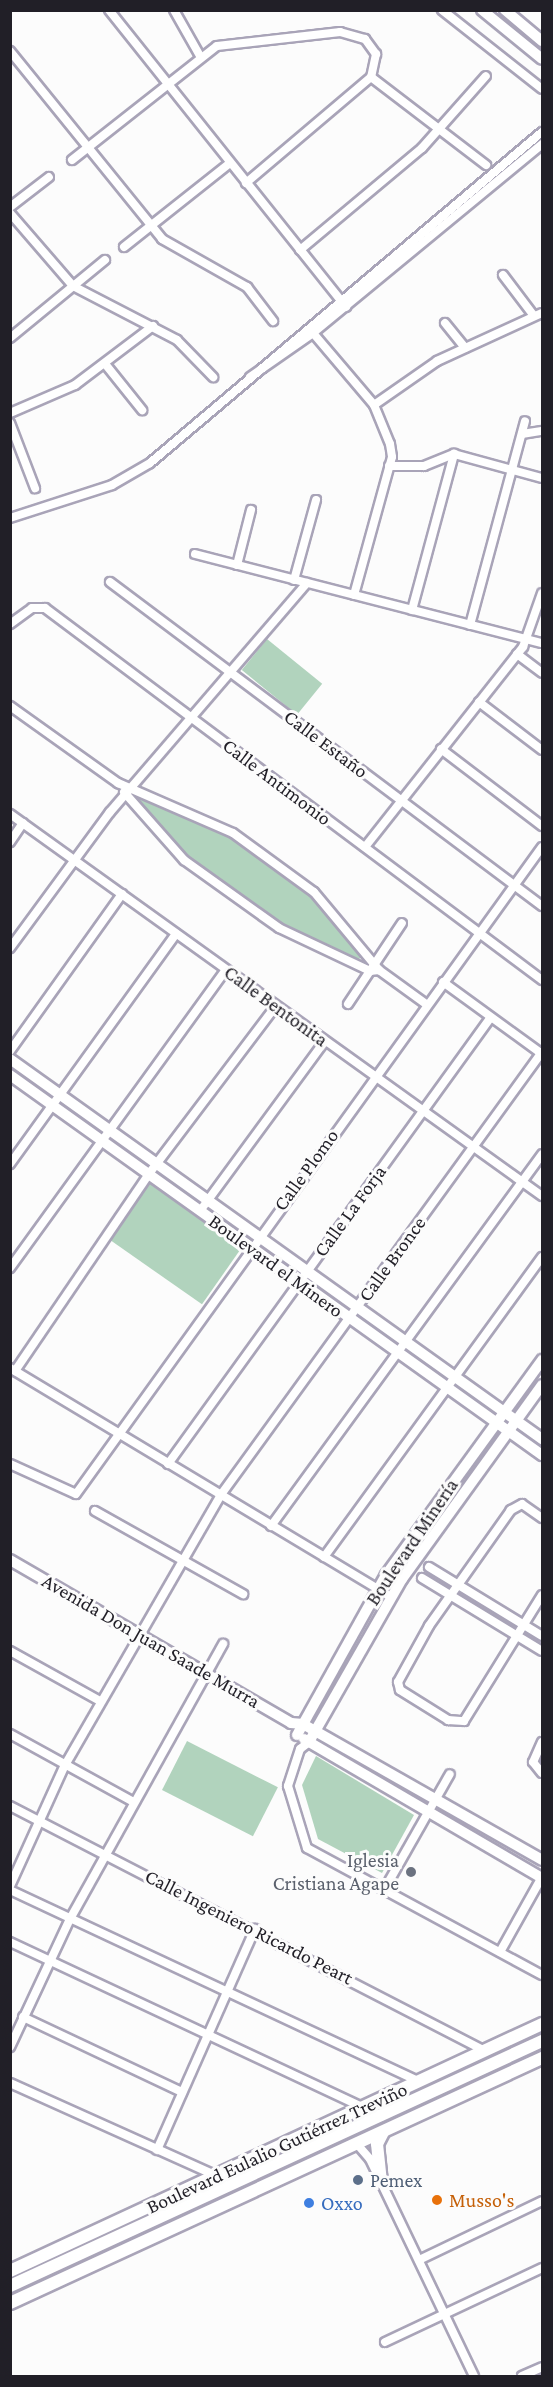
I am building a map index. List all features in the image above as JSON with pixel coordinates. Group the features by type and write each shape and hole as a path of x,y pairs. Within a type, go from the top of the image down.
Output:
{"main road":[{"name":"Boulevard Eulalio Gutiérrez Treviño","path":"14,2266 370,2107 543,2024"},
{"name":"Boulevard Eulalio Gutiérrez Treviño","path":"10,2286 543,2041"},
{"name":"Boulevard Eulalio Gutiérrez Treviño","path":"10,2303 543,2058"},
{"path":"381,2182 377,2144 383,2132"},
{"path":"320,2144 357,2144"}],"street":[{"path":"109,10 346,307"},
{"path":"174,10 200,56"},
{"path":"442,10 543,89"},
{"path":"482,10 543,59"},
{"path":"505,10 543,41"},
{"path":"72,160 200,56 225,43 346,32 365,39 374,50 371,77 246,183"},
{"path":"10,51 172,248 247,287 273,321"},
{"path":"300,250 441,129 486,76"},
{"path":"371,77 486,165"},
{"path":"250,377 346,307 533,147 543,132"},
{"path":"10,518 135,473 340,300 533,147 543,144"},
{"path":"124,247 230,163"},
{"path":"10,207 49,177"},
{"path":"10,213 73,286 153,326 190,350 213,377"},
{"path":"10,338 105,260"},
{"path":"374,405 416,373 538,314 503,275"},
{"path":"445,323 465,348"},
{"path":"10,413 106,365 153,326"},
{"path":"313,333 374,405 383,420 392,457 354,595"},
{"path":"106,365 142,410"},
{"path":"470,625 525,421"},
{"path":"10,423 35,488"},
{"path":"522,434 543,431"},
{"path":"389,466 424,466 454,454 543,478"},
{"path":"412,610 454,454"},
{"path":"294,580 316,500"},
{"path":"237,565 251,510"},
{"path":"195,554 543,643"},
{"name":"Calle Estaño","path":"110,582 543,906"},
{"path":"10,948 73,859 125,794 307,583"},
{"path":"365,847 518,654 527,640 543,593"},
{"name":"Calle Antimonio","path":"10,624 32,608 45,608 543,980"},
{"path":"518,654 543,673"},
{"path":"479,702 543,750"},
{"path":"10,706 118,783 233,833 314,892 377,966 426,1004"},
{"path":"441,749 543,826"},
{"path":"118,783 125,794 196,870 289,935 370,971"},
{"name":"Calle Bentonita","path":"10,814 543,1196"},
{"path":"10,842 23,823"},
{"name":"Calle Plomo","path":"10,1464 74,1495 115,1432 442,982 543,847"},
{"path":"10,1051 122,894"},
{"path":"348,1004 370,971 377,966 402,923"},
{"path":"10,1164 176,934"},
{"path":"10,1268 100,1140 226,970"},
{"path":"442,982 542,1053"},
{"path":"276,1006 148,1175 13,1370 391,1597"},
{"name":"Calle La Forja","path":"168,1464 491,1017"},
{"path":"200,1211 325,1041"},
{"name":"Calle Bronce","path":"10,1888 38,1820 65,1765 181,1560 220,1496 542,1053"},
{"name":"Boulevard el Minero","path":"10,1059 405,1343 543,1439"},
{"name":"Boulevard el Minero","path":"10,1075 397,1354 449,1387 543,1455"},
{"path":"271,1526 543,1154"},
{"path":"324,1557 543,1257"},
{"name":"Boulevard Minería","path":"297,1735 377,1590 496,1422 543,1360"},
{"name":"Boulevard Minería","path":"305,1746 316,1731 391,1597 543,1385"},
{"path":"543,1518 526,1505 514,1506 449,1594 398,1682 404,1693 448,1720 464,1721 521,1623 543,1595"},
{"path":"95,1510 243,1594"},
{"name":"Avenida Don Juan Saade Murra","path":"10,1560 207,1672 291,1723 303,1724 316,1731 543,1860"},
{"path":"429,1567 543,1636"},
{"path":"422,1578 543,1651"},
{"path":"10,2047 70,1919 132,1801 223,1644"},
{"path":"10,1651 100,1701"},
{"path":"291,1723 305,1746 428,1812 542,1878 500,1952"},
{"path":"10,1734 132,1801"},
{"path":"543,1742 533,1762 543,1773"},
{"path":"305,1746 288,1786 303,1841 384,1890 543,1975"},
{"path":"384,1890 450,1774"},
{"name":"Calle Ingeniero Ricardo Peart","path":"10,1806 255,1929 486,2051"},
{"path":"10,1888 70,1919 419,2082"},
{"path":"157,2150 255,1929"},
{"path":"10,1942 370,2107 382,2116"},
{"path":"23,2017 182,2092"},
{"path":"10,2083 234,2184"},
{"path":"357,2144 381,2182 474,2376"},
{"path":"419,2260 543,2201"},
{"path":"14,2266 36,2275"},
{"path":"385,2342 543,2268"},
{"path":"522,2376 543,2367"}],"green space":[{"path":"267,639 322,684 297,715 242,670"},
{"path":"138,795 218,828 316,899 363,954 357,962 298,937 186,860 136,805"},
{"path":"149,1183 242,1248 202,1304 109,1240"},
{"path":"187,1741 278,1787 253,1836 162,1790"},
{"path":"316,1756 414,1815 382,1873 318,1839 302,1785"}],"place":[{"name":"Iglesia Cristiana Agape","path":"411,1872"},
{"name":"Pemex","path":"358,2180"},
{"name":"Musso's","path":"437,2200"},
{"name":"Oxxo","path":"309,2203"}]}
